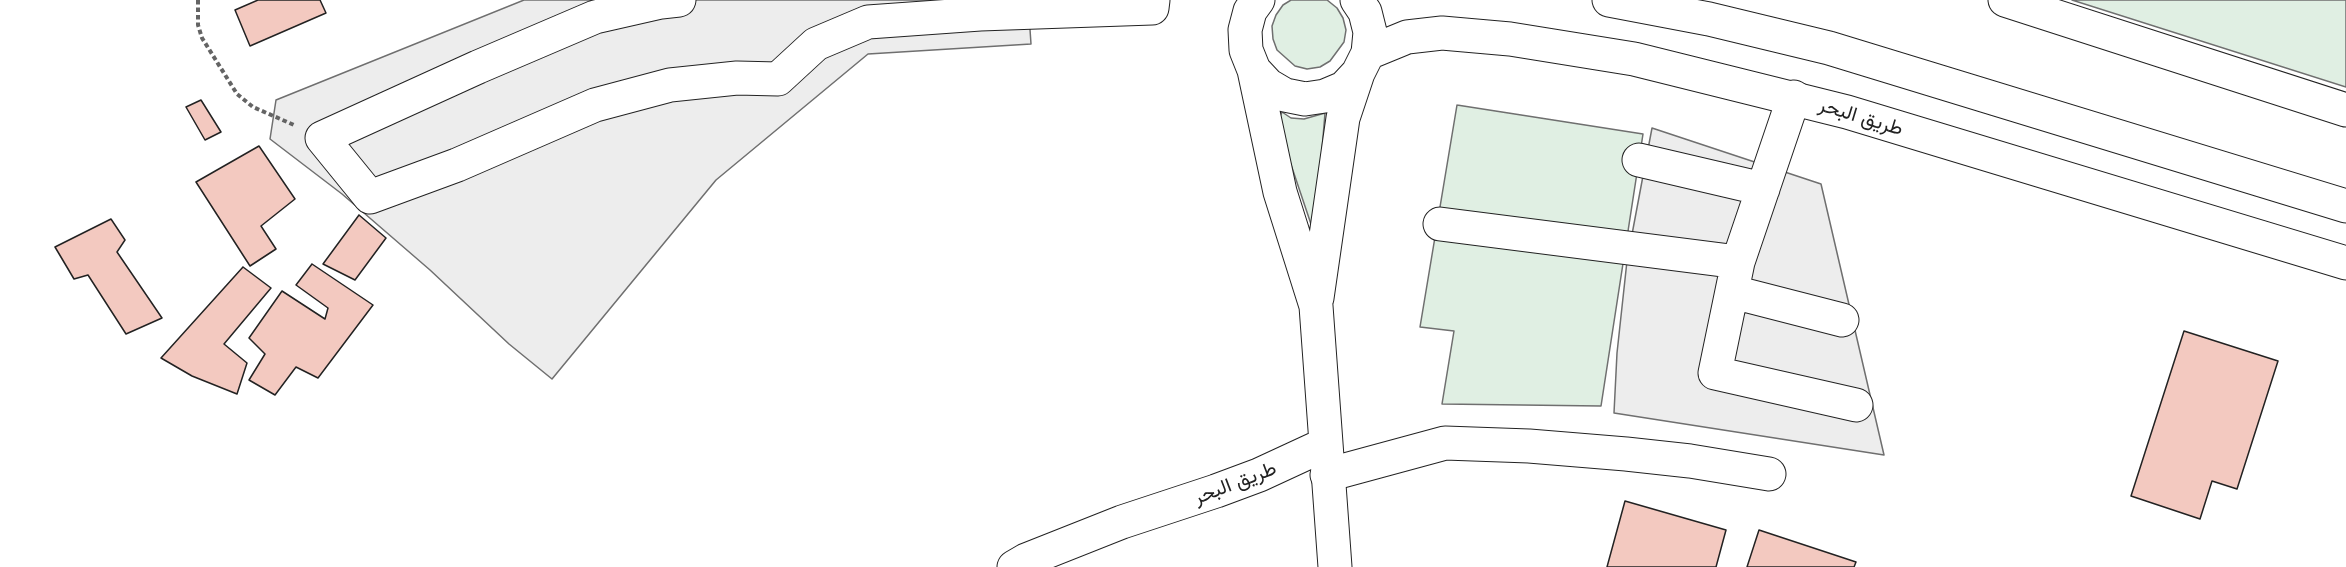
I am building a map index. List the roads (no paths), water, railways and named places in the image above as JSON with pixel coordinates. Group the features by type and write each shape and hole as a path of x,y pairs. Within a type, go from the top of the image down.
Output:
{"main road":[{"path":"679,0 594,17 322,138 370,197 457,165 596,105 670,86 736,78 778,80 816,44 868,22 980,14 1152,8 1153,0"},
{"path":"1258,0 1250,11 1245,30 1246,51 1254,70 1280,192 1316,306"},
{"path":"1335,567 1316,306 1343,118 1363,63 1370,32 1365,12 1358,0"},
{"path":"1609,0 1709,19 1829,48 2346,206"},
{"path":"2005,0 2346,110"},
{"name":"طريق البحر","path":"1254,70 1268,85 1285,95 1305,99 1325,96 1344,88 1363,63 1407,37 1442,33 1510,39 1634,59 1794,97 2346,263"},
{"path":"1794,97 1735,277 1715,373 1856,405"},
{"path":"1639,160 1763,189"},
{"path":"1440,224 1735,277 1842,320"},
{"name":"طريق البحر","path":"1014,567 1026,560 1122,522 1258,475 1326,459 1445,443 1529,446 1626,454 1690,461 1769,474"}]}
